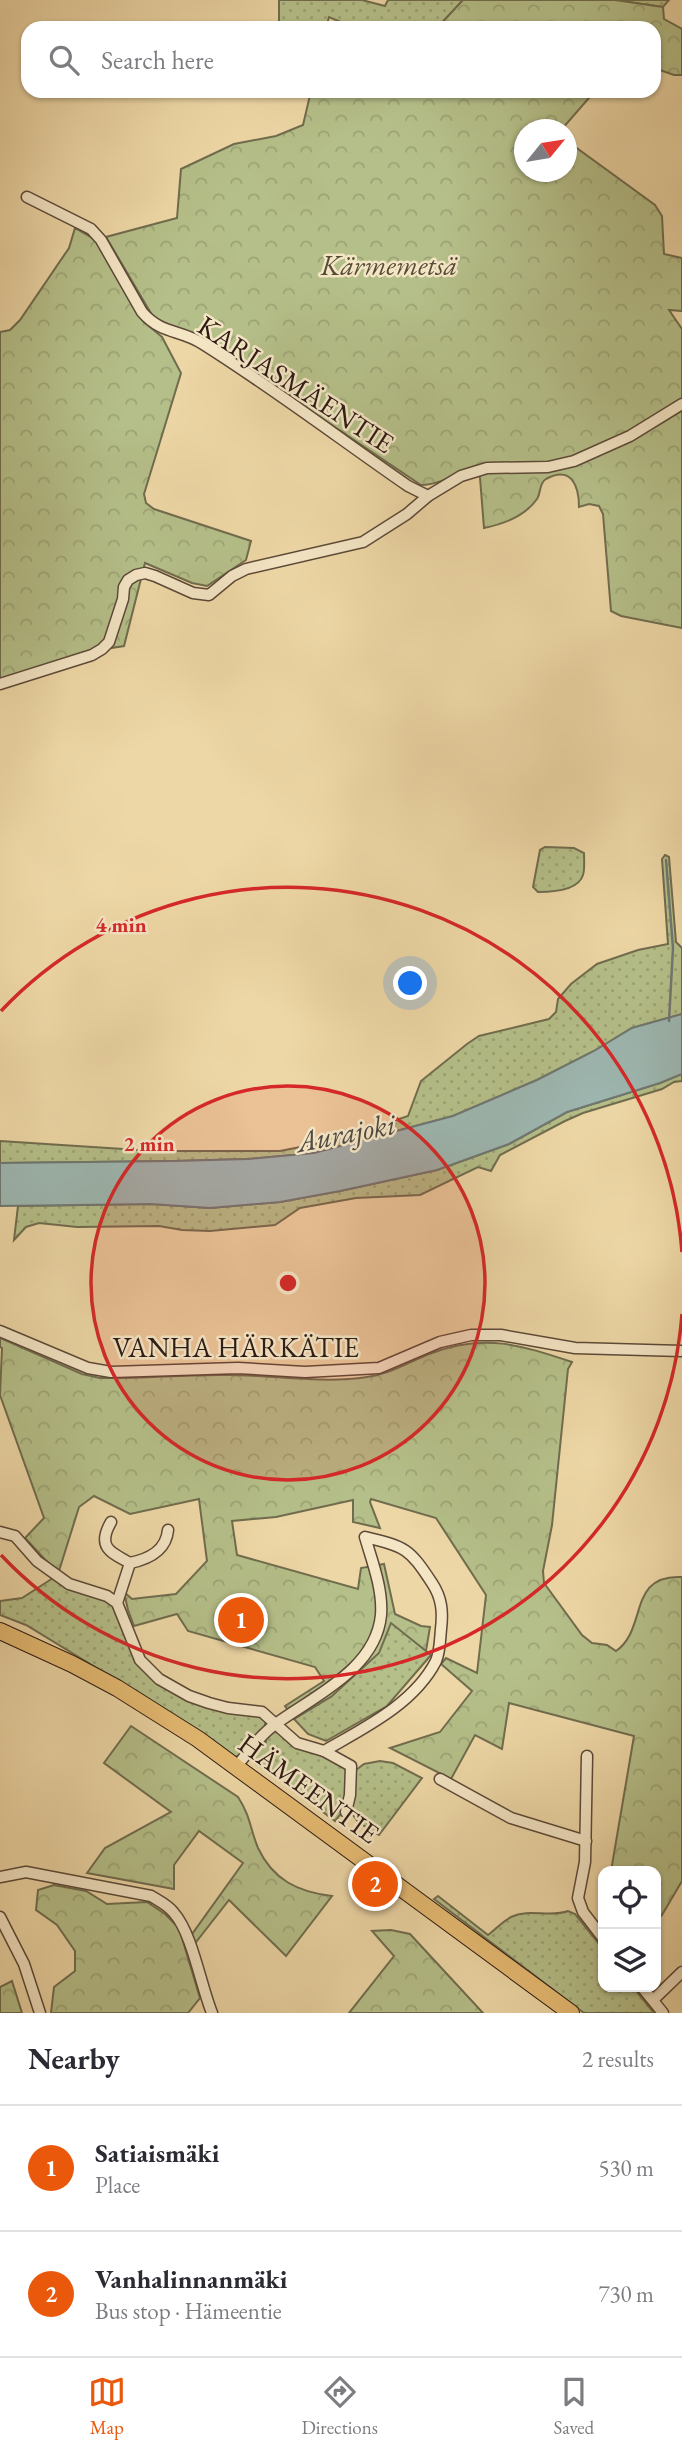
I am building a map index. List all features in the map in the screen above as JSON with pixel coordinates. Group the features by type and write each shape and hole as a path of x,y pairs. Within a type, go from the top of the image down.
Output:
{"highway":[{"name":"HÄMEENTIE","path":"0,1631 117,1688 237,1766 571,2013"}],"street":[{"name":"KARJASMÄENTIE","path":"27,197 91,229 101,240 142,312 151,322 160,328 201,342 408,486 428,496"},
{"path":"0,684 84,658 102,649 109,642 123,599 124,587 128,580 136,575 145,573 193,593 209,595 232,576 253,566 363,542 461,476 487,468 548,467 574,461 630,436 682,404"},
{"name":"VANHA HÄRKÄTIE","path":"0,1331 88,1368 111,1372 238,1368 305,1372 379,1368 440,1342 471,1335 501,1335 575,1348 682,1351"},
{"path":"111,1522 104,1538 106,1548 130,1563 149,1558 164,1547 168,1531"},
{"path":"0,1532 15,1536 37,1561 62,1579 107,1596 117,1603 140,1660 159,1679 189,1696 209,1703 228,1709 262,1712 297,1743 324,1751 351,1766 350,1795 346,1812"},
{"path":"237,1766 275,1724 348,1675 372,1642 379,1629 381,1599 365,1537 402,1548 414,1556 439,1594 443,1614 437,1659 420,1684 399,1703 377,1720 324,1751"},
{"path":"117,1603 130,1563"},
{"path":"587,1755 586,1841 578,1898 579,1905 598,1931"},
{"path":"440,1779 511,1818 586,1841"},
{"path":"0,1877 26,1871 151,1896 164,1904 175,1913 183,1927 212,2013"},
{"path":"0,1917 24,1964 40,2013"},
{"path":"653,2000 682,1972"},
{"path":"646,1992 663,2013"}],"green space":[{"path":"279,0 362,0 385,6 388,0 463,0 444,21 338,21 329,17 328,21 279,21"},
{"path":"463,0 615,0 663,7 664,19 682,29 682,75 661,70 661,21 444,21"},
{"path":"615,0 669,0 663,7"},
{"name":"Kärmemetsä","path":"309,98 589,98 571,119 514,119 514,182 577,182 577,148 655,205 662,216 664,254 682,258 682,311 669,310 682,329 682,628 621,616 611,611 603,514 599,506 589,504 579,507 578,492 568,476 555,475 546,479 537,499 520,515 484,528 480,478 476,466 442,481 421,485 196,334 164,324 152,315 106,237 177,218 181,169 234,144 276,136 303,125"},
{"path":"75,228 94,239 103,250 143,321 162,337 181,373 144,494 146,503 154,509 251,541 246,560 207,586 192,583 145,563 124,646 92,651 0,679 0,332 10,330 20,320 69,248"},
{"path":"545,847 574,848 584,853 583,875 576,884 564,890 550,892 538,892 533,887 540,850"},
{"path":"665,855 669,857 676,942 682,948 682,1014 632,1028 537,1080 453,1116 314,1153 249,1159 0,1163 0,1141 154,1151 280,1151 341,1139 408,1116 421,1081 479,1036 549,1019 556,1012 558,999 571,984 597,964 638,950 668,944 662,859"},
{"path":"682,1074 682,1081 565,1121 500,1155 491,1171 478,1167 420,1195 356,1198 300,1208 275,1225 210,1231 159,1226 77,1227 39,1223 26,1227 14,1240 18,1206 151,1204 210,1208 280,1202 437,1170 509,1144 567,1112"},
{"path":"0,1338 82,1374 100,1378 245,1375 350,1379 384,1373 451,1347 486,1343 519,1346 572,1362 568,1369 552,1525 543,1571 544,1583 582,1635 592,1643 607,1645 616,1651 626,1641 645,1593 653,1584 665,1578 682,1577 682,1881 662,1915 661,1866 612,1866 634,1736 509,1703 502,1749 475,1735 451,1779 390,1748 440,1732 472,1691 441,1664 446,1658 477,1673 486,1595 436,1518 371,1499 380,1528 353,1522 353,1500 276,1517 232,1521 237,1555 358,1589 361,1568 384,1564 395,1614 421,1626 430,1627 426,1651 391,1623 379,1653 332,1696 294,1719 285,1706 324,1681 315,1667 188,1631 177,1614 134,1626 124,1592 132,1599 176,1594 207,1561 199,1499 130,1514 94,1496 79,1507 59,1571 25,1538 44,1518 0,1395"},
{"path":"53,1578 102,1597 114,1605 156,1682 261,1716 266,1720 263,1731 255,1742 235,1757 26,1625 0,1615 0,1601 22,1598"},
{"path":"391,1622 431,1655 387,1706 326,1741 308,1734 294,1719 332,1696"},
{"path":"131,1726 238,1797 258,1848 279,1876 308,1891 332,1896 286,1956 229,1900 193,1946 190,1937 243,1863 199,1831 174,1865 174,1889 87,1873 105,1848 171,1812 104,1763"},
{"path":"274,1730 323,1752 347,1768 344,1810 335,1821 256,1764 252,1751 258,1746 262,1747 265,1739"},
{"path":"380,1761 393,1763 422,1778 379,1835 358,1822 351,1812 356,1770 364,1764"},
{"path":"54,1885 86,1891 107,1904 147,1902 165,1914 179,1928 200,1998 188,2013 51,2013 54,1987 75,1971 75,1951 57,1925 36,1910 38,1890"},
{"path":"438,1896 488,1935 518,1914 554,1914 568,1911 575,1914 598,1943 598,1992 637,1992 654,2013 584,2013 434,1899"},
{"path":"391,1930 410,1934 483,2013 349,2013 394,1956 372,1931"},
{"path":"12,1981 22,2013 0,2013 0,1987"}],"water":[{"path":"682,1014 682,1074 567,1112 509,1144 437,1170 280,1202 210,1208 151,1204 0,1206 0,1163 249,1159 314,1153 453,1116 537,1080 632,1028"}],"waterway":[{"path":"666,860 673,948 669,1021"}],"place":[{"name":"Satiaismäki","path":"241,1620"},
{"name":"Vanhalinnanmäki","path":"375,1884"}],"water label":[{"name":"Aurajoki","path":"346,1133"}]}
